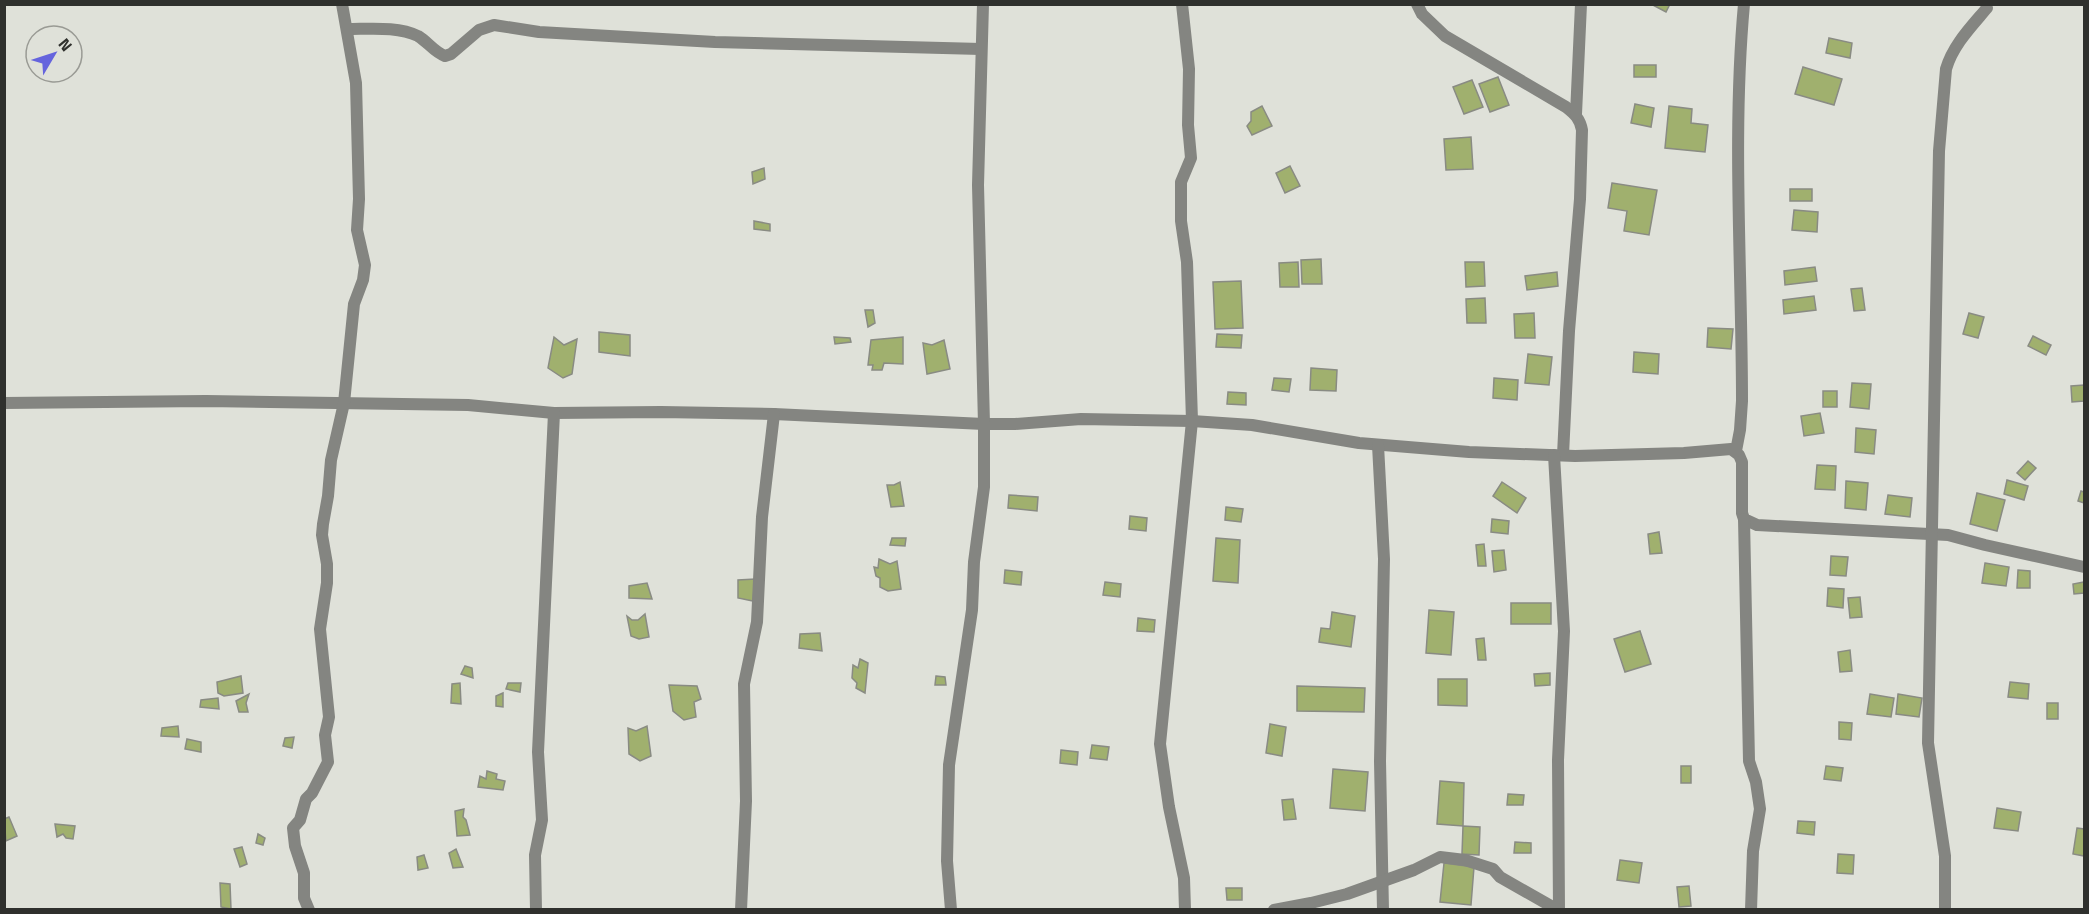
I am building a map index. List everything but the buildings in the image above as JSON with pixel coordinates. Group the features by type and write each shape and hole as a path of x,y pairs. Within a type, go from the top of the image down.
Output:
{"street":[{"path":"309,909 304,898 304,873 295,846 293,828 300,820 306,799 312,793 328,762 325,735 329,717 320,629 327,573 323,524 331,460 344,403 354,304 363,280 365,265 357,230 359,199 356,83 342,4"},
{"path":"951,909 947,861 949,774 972,610 974,562 984,487 978,186 983,4"},
{"path":"1182,4 1189,69 1188,126 1191,159 1181,182 1181,221 1187,262 1192,421 1160,744 1169,807 1184,878 1185,909"},
{"path":"1417,4 1422,14 1445,36 1576,114"},
{"path":"1274,909 1347,894 1414,870 1440,856 1466,860 1493,869 1500,877 1559,909 1558,760 1564,631 1559,455 1581,188 1582,130 1576,114 1581,4"},
{"path":"1744,4 1739,59 1738,120 1742,402 1736,451 1742,462 1749,761 1756,782 1760,809 1753,851 1751,909"},
{"path":"1946,909 1946,856 1928,743 1939,151 1946,69 1953,51 1987,8"},
{"path":"347,29 397,30 419,37 435,51 445,56 451,54 479,30 494,25 539,32 715,42 981,49"},
{"path":"4,403 206,401 468,405 554,413 774,414 984,424 1081,419 1192,421 1252,425 1378,445 1469,452 1559,455 1684,453 1731,449 1736,451"},
{"path":"536,909 535,855 542,820 538,752 554,413"},
{"path":"741,909 746,801 744,684 757,622 762,517 774,414"},
{"path":"1378,445 1384,559 1380,761 1383,909"},
{"path":"1744,519 1757,525 1948,535 2085,567"}]}
